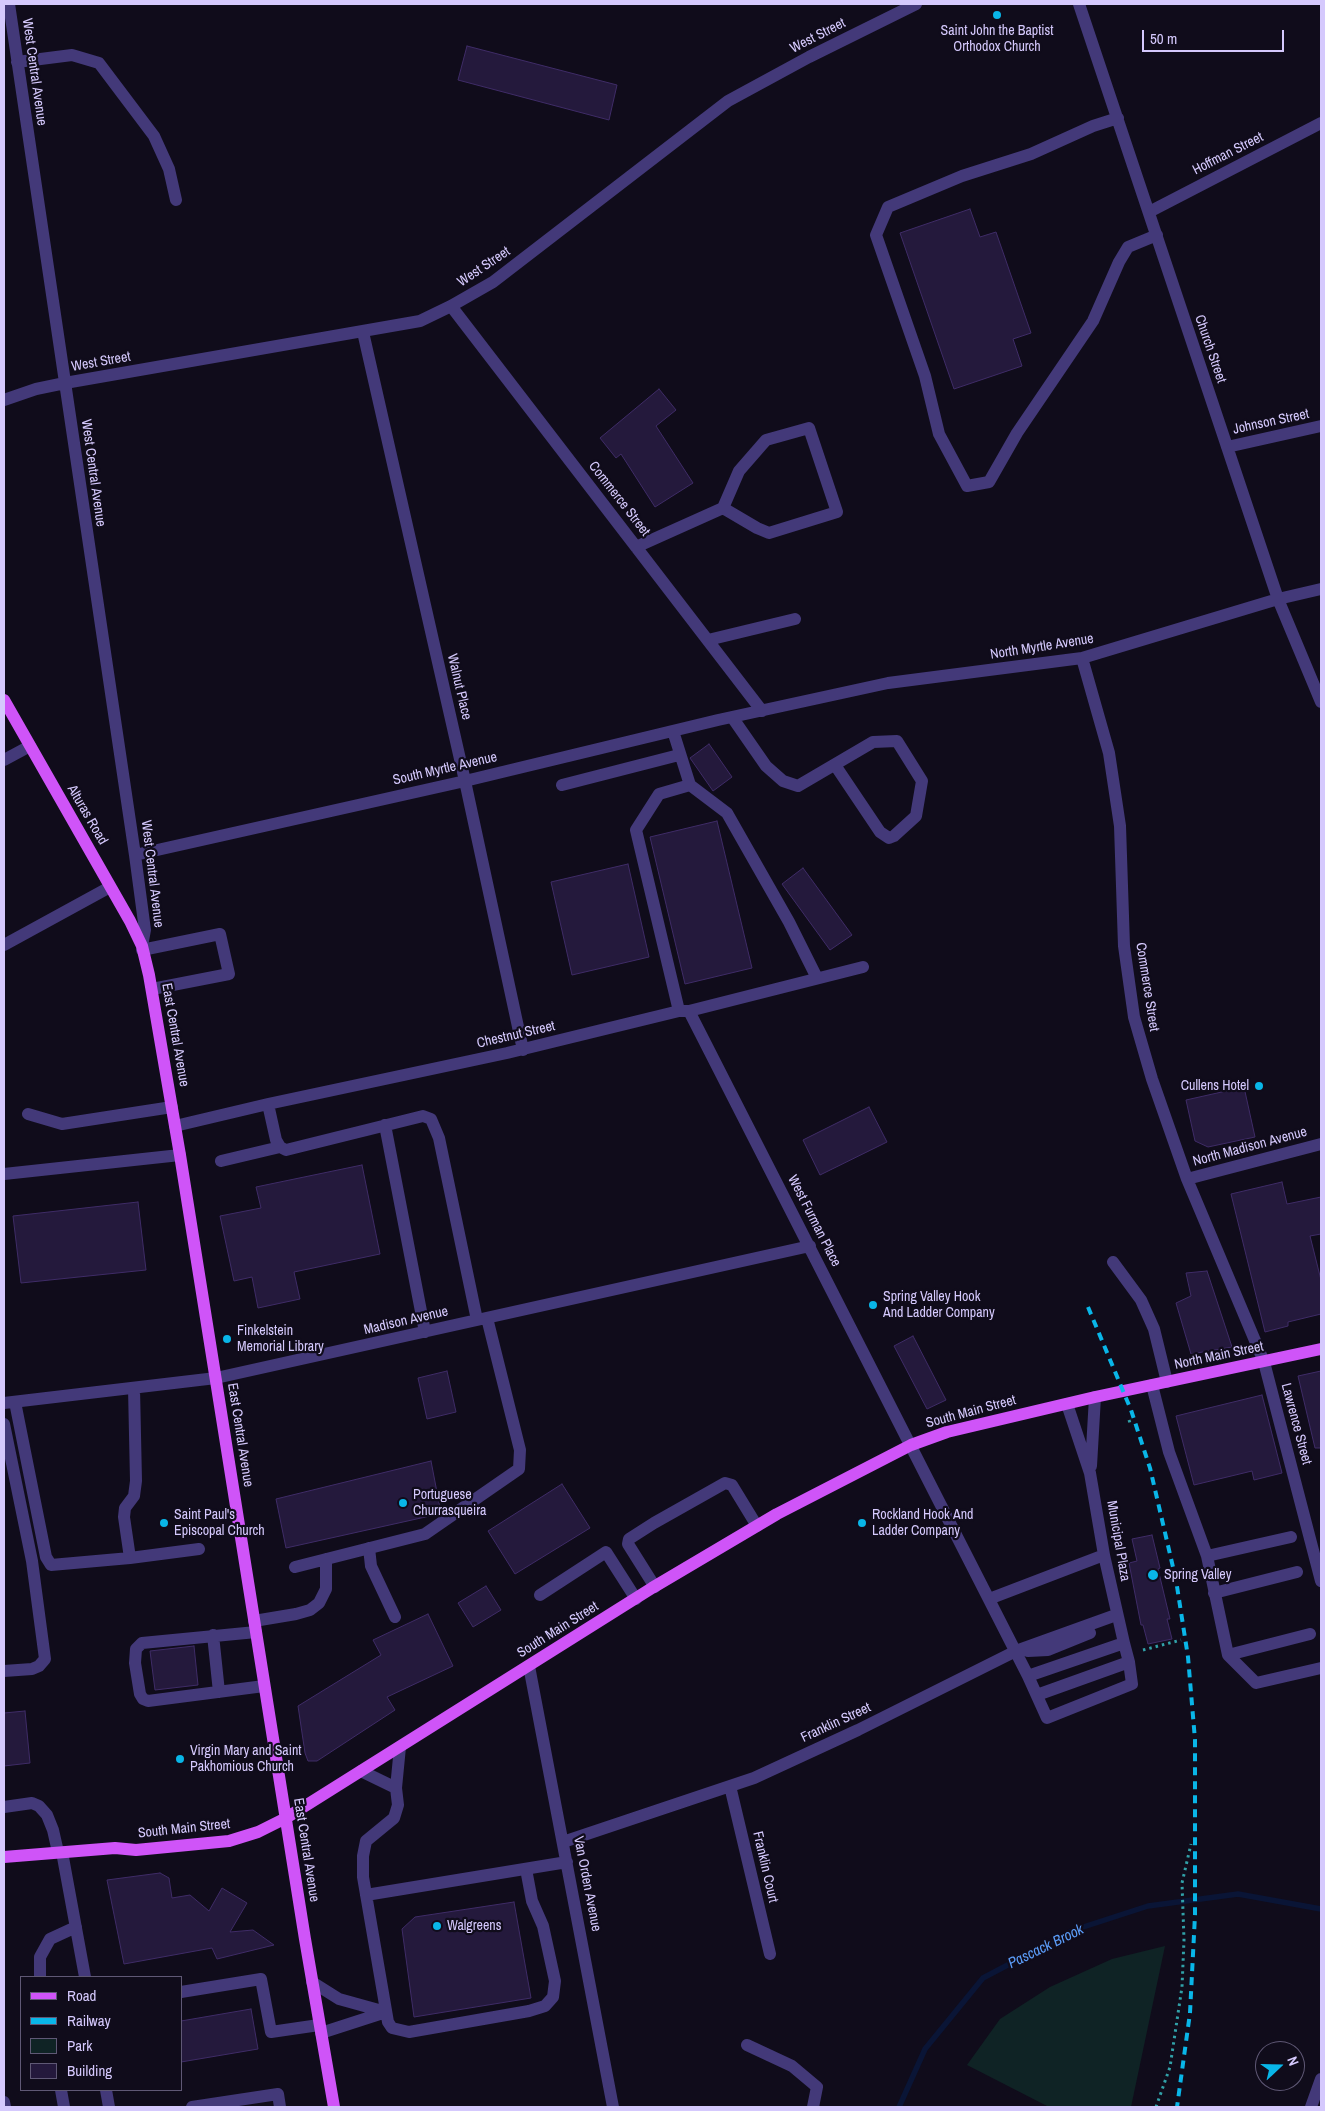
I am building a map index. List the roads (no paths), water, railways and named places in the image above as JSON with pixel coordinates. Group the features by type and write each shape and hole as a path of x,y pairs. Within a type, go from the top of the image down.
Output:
{"main road":[{"name":"Alturas Road","path":"4,700 110,887 142,948"},
{"name":"East Central Avenue","path":"142,948 152,989 172,1106 264,1686 334,2107"},
{"name":"North Main Street","path":"1124,1391 1321,1349"},
{"name":"South Main Street","path":"4,1857 115,1848 136,1850 229,1841 258,1832 286,1818 636,1598 757,1526 911,1445 947,1432 1124,1391"}],"street":[{"name":"West Central Avenue","path":"9,4 135,855 145,930 142,948"},
{"name":"West Street","path":"4,400 36,389 65,383 420,321 452,306 493,282 728,102 809,57 916,4"},
{"name":"Church Street","path":"1079,4 1278,598 1321,702"},
{"path":"18,62 72,55 99,63 154,136 168,168 176,200"},
{"path":"1118,118 1093,126 1031,154 962,176 888,207 876,235 925,376 939,434 967,486 989,482 1016,433 1093,321 1119,262 1128,248 1157,235"},
{"name":"Hoffman Street","path":"1149,212 1321,123"},
{"name":"Commerce Street","path":"452,306 762,711"},
{"name":"Walnut Place","path":"363,332 465,781 523,1050"},
{"name":"Johnson Street","path":"1227,447 1321,426"},
{"path":"636,547 723,508 739,471 766,440 810,428 837,512 769,533 723,508"},
{"name":"North Myrtle Avenue","path":"762,711 888,684 1082,658 1278,598 1321,590"},
{"path":"708,640 795,619"},
{"name":"Commerce Street","path":"1082,658 1110,753 1120,826 1124,946 1134,1017 1152,1079 1187,1178 1264,1362"},
{"name":"South Myrtle Avenue","path":"135,855 465,781 762,711"},
{"path":"732,717 766,766 783,781 798,786 873,742 897,742 922,781 916,816 894,836 889,838 880,832 835,765"},
{"path":"673,731 690,785 727,813 789,922 817,978"},
{"path":"4,760 30,746"},
{"path":"562,785 679,755"},
{"name":"West Furman Place","path":"690,785 659,794 636,830 684,1011 810,1246 1037,1695"},
{"path":"4,945 110,887"},
{"path":"142,948 220,934 229,974 152,989"},
{"name":"Chestnut Street","path":"175,1126 268,1104 523,1050 863,967"},
{"path":"268,1104 276,1140 280,1147 286,1150 423,1116 431,1119 439,1138 482,1319 520,1450 519,1469 425,1534 295,1567"},
{"path":"28,1114 62,1124 172,1106"},
{"path":"385,1126 425,1332"},
{"name":"North Madison Avenue","path":"1187,1178 1321,1144"},
{"path":"221,1161 280,1147"},
{"path":"4,1174 180,1155"},
{"name":"Madison Avenue","path":"10,1403 216,1378 810,1246"},
{"path":"1113,1262 1144,1308 1154,1329 1167,1382"},
{"name":"Lawrence Street","path":"1264,1362 1321,1581"},
{"path":"1152,1386 1170,1452 1207,1556 1228,1655 1256,1683 1321,1668"},
{"path":"130,1558 124,1517 125,1508 134,1496 136,1481 134,1388"},
{"name":"Municipal Plaza","path":"1090,1473 1095,1397"},
{"path":"10,1403 46,1557 51,1564 130,1558 199,1549"},
{"name":"Municipal Plaza","path":"1037,1695 1047,1718 1132,1684 1129,1662 1116,1615 1104,1555 1090,1473 1067,1404"},
{"path":"4,1424 32,1561 45,1659 39,1666 32,1669 4,1671"},
{"path":"655,1587 628,1544 629,1539 636,1534 726,1482 732,1484 757,1526"},
{"path":"1207,1556 1291,1537"},
{"path":"369,1548 371,1566 395,1617"},
{"path":"540,1595 606,1552 636,1598"},
{"path":"989,1599 1104,1555"},
{"path":"264,1686 157,1701 143,1699 135,1663 136,1649 142,1643 213,1636 310,1610 319,1603 326,1589 326,1559"},
{"path":"1214,1593 1297,1572"},
{"name":"Franklin Street","path":"564,1842 754,1778 858,1730 1016,1651 1116,1615"},
{"path":"1228,1655 1310,1634"},
{"path":"213,1636 219,1692"},
{"path":"1028,1676 1124,1643"},
{"path":"1037,1695 1129,1662"},
{"name":"Van Orden Avenue","path":"529,1666 613,2107"},
{"path":"400,1746 396,1788 398,1805 394,1818 366,1841 363,1856 363,1877 366,1895 386,2012 388,2022 392,2028 408,2032 529,2011 545,2006 553,1997 555,1980 544,1926 532,1901 526,1869"},
{"path":"361,1771 396,1788"},
{"name":"Franklin Court","path":"730,1786 770,1954"},
{"path":"4,1807 32,1803 39,1806 47,1815 60,1852 86,1976"},
{"path":"366,1895 567,1862"},
{"path":"40,1976 40,1957 50,1939 76,1927"},
{"path":"182,1992 261,1979 271,2032 320,2029 386,2012"},
{"path":"312,1982 339,1999 386,2012"},
{"path":"747,2045 792,2066 817,2087 813,2107"},
{"path":"1311,2107 1321,2079"},
{"path":"61,2091 64,2107"},
{"path":"106,2091 109,2107"},
{"path":"192,2107 278,2094 280,2107"},
{"path":"4,2102 5,2107"}],"waterway":[{"name":"Pascack Brook","path":"899,2107 925,2049 983,1978 1074,1930 1148,1906 1238,1894 1321,1909"}],"railway":[{"path":"1088,1307 1131,1410 1150,1468 1176,1580 1188,1657 1195,1740 1195,1915 1190,2013 1177,2107"}],"place":[{"name":"Saint John the Baptist Orthodox Church","path":"997,15"},
{"name":"Cullens Hotel","path":"1259,1086"},
{"name":"Spring Valley Hook And Ladder Company","path":"873,1305"},
{"name":"Finkelstein Memorial Library","path":"227,1339"},
{"name":"Portuguese Churrasqueira","path":"403,1503"},
{"name":"Saint Paul's Episcopal Church","path":"164,1523"},
{"name":"Rockland Hook And Ladder Company","path":"862,1523"},
{"name":"Spring Valley","path":"1153,1575"},
{"name":"Virgin Mary and Saint Pakhomious Church","path":"180,1759"},
{"name":"Walgreens","path":"437,1926"}]}
